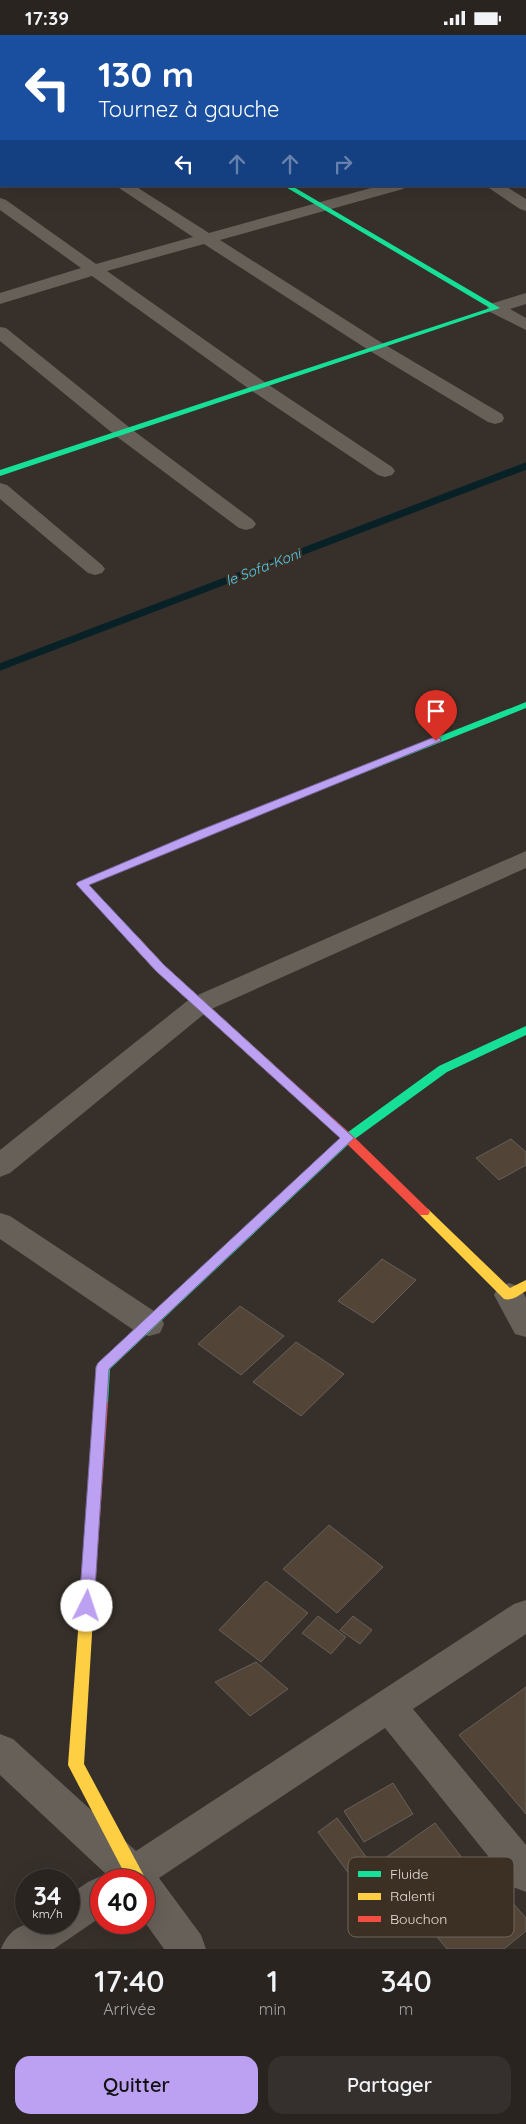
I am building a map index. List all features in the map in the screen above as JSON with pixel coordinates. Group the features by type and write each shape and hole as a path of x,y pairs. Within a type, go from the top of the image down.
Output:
{"street":[{"path":"126,187 376,347 495,417"},
{"path":"289,187 526,325"},
{"path":"0,299 96,269 393,187"},
{"path":"496,187 526,206"},
{"path":"0,203 96,269 259,387 385,471"},
{"path":"0,473 526,298"},
{"path":"0,332 123,432 246,524"},
{"path":"0,489 95,569"},
{"path":"526,705 211,830 82,884 160,968 518,1290 526,1325"},
{"path":"0,1166 200,1004 520,869"},
{"path":"129,1869 76,1765 103,1367 348,1138 443,1069 526,1030"},
{"path":"0,1224 149,1324"},
{"path":"152,1869 389,1706 526,1615"},
{"path":"389,1706 512,1857"},
{"path":"0,1751 123,1869"},
{"path":"514,1859 526,1874"},
{"path":"155,1907 187,1949"},
{"path":"20,1949 43,1934"}],"building":[{"path":"511,1139 526,1152 526,1165 499,1180 476,1158"},
{"path":"382,1259 416,1280 373,1323 338,1301"},
{"path":"240,1306 284,1336 241,1375 198,1344"},
{"path":"296,1342 344,1374 301,1416 253,1382"},
{"path":"329,1525 383,1567 337,1613 283,1569"},
{"path":"266,1581 308,1613 261,1662 219,1630"},
{"path":"318,1616 346,1637 331,1654 302,1633"},
{"path":"353,1616 372,1630 360,1644 340,1630"},
{"path":"256,1662 288,1689 250,1716 215,1682"},
{"path":"526,1687 526,1814 459,1735"},
{"path":"393,1783 413,1814 364,1842 344,1811"},
{"path":"337,1818 366,1857 348,1857 348,1872 318,1832"},
{"path":"435,1823 461,1857 387,1857"},
{"path":"514,1905 526,1918 526,1931 504,1949 447,1949 437,1937 514,1937"}],"waterway":[{"name":"le Sofa-Koni","path":"0,667 526,466"}],"traffic: fast":[{"path":"289,187 496,308"},
{"path":"0,473 496,308"},
{"path":"135,941 82,884 202,834 526,705"},
{"path":"101,1403 103,1367 348,1138 443,1069 526,1030"}],"traffic: slow":[{"path":"135,941 160,968 268,1066"},
{"path":"424,1212 509,1295 526,1285"},
{"path":"86,1618 76,1765 131,1869"}],"traffic: jam":[{"path":"268,1066 348,1138 424,1212"},
{"path":"86,1618 101,1403"}],"route":[{"path":"87,1606 103,1367 348,1138 160,968 82,884 436,741"}]}
